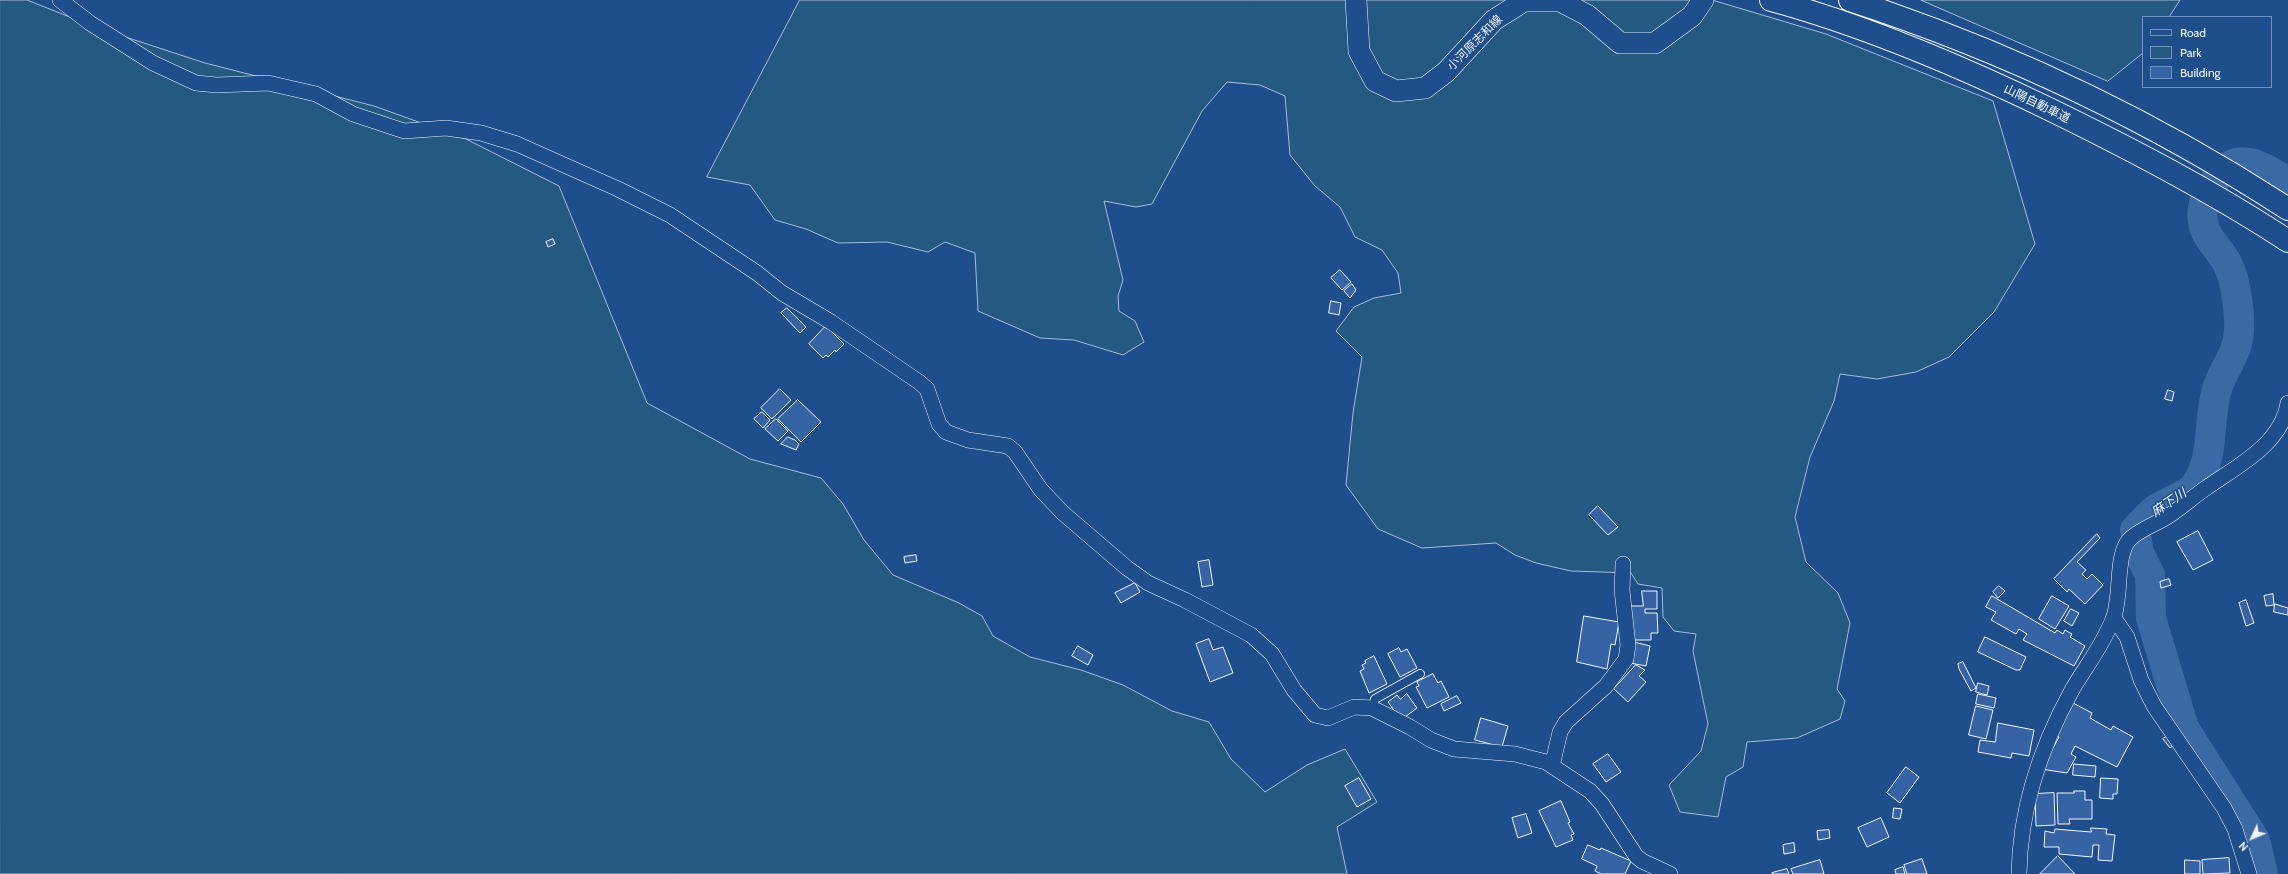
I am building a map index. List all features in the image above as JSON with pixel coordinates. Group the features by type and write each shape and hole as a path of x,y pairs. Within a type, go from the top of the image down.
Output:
{"highway":[{"name":"山陽自動車道","path":"1771,0 1891,40 1998,85 2120,144 2246,213 2288,241"},
{"path":"1850,0 1902,17 2011,62 2133,119 2260,191 2288,210"}],"main road":[{"name":"小河原志和線","path":"1356,0 1359,51 1375,81 1396,91 1425,88 1446,72 1494,20 1524,1 1560,1 1587,15 1620,43 1655,43 1692,16 1703,0"}],"street":[{"path":"60,0 90,23 153,63 196,83 217,85 268,83 316,94 353,114 404,131 446,128 482,133 518,144 618,189 670,215 757,273 782,293 831,322 927,388 939,424 946,432 968,440 1008,446 1015,452 1042,490 1063,513 1127,568 1148,583 1185,600 1251,635 1272,654 1294,690 1315,715 1328,718 1354,707 1372,708 1410,726 1431,740 1454,749 1515,754 1552,766 1590,791 1602,804 1636,856 1642,861 1670,874"},
{"path":"2019,874 2022,824 2034,776 2072,690 2096,654 2114,618 2122,566 2122,549 2130,539 2167,516 2254,455 2268,441 2286,413 2288,403"},
{"path":"1552,766 1560,732 1566,722 1606,686 1626,659 1628,646 1622,590 1623,564"},
{"path":"2114,618 2127,637 2141,680 2154,706 2220,802 2236,829 2249,874"}],"lane":[{"path":"1372,708 1375,699 1420,674"}],"green space":[{"path":"0,0 27,0 95,27 205,63 374,106 466,139 559,186 647,403 750,459 821,478 843,504 864,540 893,575 959,603 982,616 993,636 1030,657 1081,670 1123,685 1172,711 1209,722 1231,759 1265,792 1307,765 1345,749 1377,802 1337,827 1347,874 0,874"},
{"path":"800,0 1712,0 1826,34 1993,101 2035,244 1994,312 1949,357 1916,372 1877,379 1840,374 1834,401 1810,457 1795,517 1806,562 1838,593 1850,623 1837,689 1845,701 1840,719 1797,738 1747,742 1743,767 1726,777 1718,817 1680,812 1669,785 1701,751 1708,724 1693,651 1696,634 1674,631 1663,617 1662,588 1638,584 1631,573 1571,571 1536,563 1515,555 1496,543 1422,548 1378,529 1346,485 1353,413 1362,357 1336,331 1354,307 1374,298 1401,293 1398,273 1382,250 1355,237 1340,207 1315,186 1290,155 1285,96 1260,85 1227,82 1202,111 1152,204 1136,207 1104,201 1123,280 1118,296 1119,311 1135,321 1144,342 1123,355 1074,340 1040,338 978,311 975,253 945,242 928,252 887,242 838,243 806,229 775,220 750,185 707,177"},
{"path":"1921,0 2180,0 2170,16 2142,16 2142,54 2108,81"}],"building":[{"path":"553,239 555,244 548,247 546,242"},
{"path":"1340,270 1351,282 1342,290 1331,278"},
{"path":"1352,284 1356,290 1350,298 1344,291"},
{"path":"1331,301 1341,303 1339,315 1329,313"},
{"path":"787,308 806,327 800,333 781,313"},
{"path":"826,326 844,344 836,352 835,350 828,357 826,355 823,358 809,344"},
{"path":"780,389 791,400 772,419 761,408"},
{"path":"2168,390 2174,392 2172,401 2165,399"},
{"path":"798,400 821,422 801,442 778,419"},
{"path":"762,412 770,420 763,428 754,419"},
{"path":"776,419 788,431 778,441 765,429"},
{"path":"788,437 795,440 799,444 796,450 781,444"},
{"path":"1598,506 1618,527 1608,535 1589,515"},
{"path":"2198,531 2213,560 2193,570 2177,542"},
{"path":"2097,534 2100,538 2077,562 2086,570 2082,574 2087,579 2092,574 2103,585 2085,604 2069,589 2067,592 2054,579"},
{"path":"916,555 917,561 905,563 904,557"},
{"path":"1209,560 1213,585 1202,587 1198,562"},
{"path":"2169,579 2171,585 2161,588 2160,582"},
{"path":"1135,583 1140,592 1121,603 1115,593"},
{"path":"1999,586 2005,591 1998,598 1993,592"},
{"path":"1642,591 1657,591 1657,609 1645,609 1645,613 1657,613 1658,633 1651,633 1651,640 1632,640 1631,606 1643,606"},
{"path":"2273,594 2274,605 2266,606 2264,596"},
{"path":"1992,596 2055,633 2057,630 2063,634 2065,630 2072,634 2070,637 2085,646 2074,666 2023,640 2027,634 2019,629 2016,634 1991,620 1996,612 1986,607"},
{"path":"2052,596 2069,606 2055,629 2039,619"},
{"path":"2246,600 2254,623 2246,626 2239,603"},
{"path":"2275,604 2288,608 2288,615 2274,612"},
{"path":"2071,609 2079,613 2072,626 2064,621"},
{"path":"1584,616 1619,622 1615,645 1611,644 1607,669 1577,662"},
{"path":"1985,637 2026,657 2020,670 2016,670 1978,652"},
{"path":"1209,639 1213,650 1223,647 1233,673 1210,682 1196,644"},
{"path":"1634,642 1650,646 1646,666 1630,663"},
{"path":"1078,646 1093,655 1088,665 1072,656"},
{"path":"1399,648 1401,652 1407,649 1417,668 1400,677 1388,654"},
{"path":"1374,656 1387,684 1369,693 1360,671 1364,669 1362,665 1366,663 1365,661"},
{"path":"1963,662 1976,688 1971,691 1959,669 1958,664"},
{"path":"1636,665 1645,670 1639,676 1646,682 1628,702 1614,689"},
{"path":"1433,674 1438,683 1441,681 1449,697 1427,708 1416,687 1419,686 1417,682"},
{"path":"1978,683 1989,686 1987,695 1976,692"},
{"path":"1407,694 1417,708 1401,720 1388,702 1397,695 1400,699"},
{"path":"1978,694 1996,698 1994,708 1976,704"},
{"path":"1457,696 1461,703 1444,711 1441,704"},
{"path":"2073,703 2092,713 2090,718 2111,730 2113,726 2133,737 2117,767 2075,746 2071,754 2076,757 2067,773 2041,769 2059,737 2055,735"},
{"path":"1976,706 1993,710 1986,739 1969,735"},
{"path":"1481,718 1508,726 1502,747 1475,740"},
{"path":"1998,723 2034,730 2029,756 2012,753 2011,758 1978,752 1980,740 1995,742"},
{"path":"2170,734 2176,743 2170,748 2163,739"},
{"path":"1608,754 1621,772 1606,782 1593,764"},
{"path":"2074,764 2096,766 2095,777 2073,775"},
{"path":"1906,767 1919,777 1900,803 1887,793"},
{"path":"1359,778 1371,799 1357,807 1345,786"},
{"path":"2101,778 2118,779 2117,794 2113,794 2113,799 2100,798"},
{"path":"2074,791 2085,791 2085,800 2092,800 2092,819 2069,819 2070,824 2058,824 2057,793 2074,793"},
{"path":"2054,793 2055,825 2036,826 2035,794"},
{"path":"1561,801 1570,822 1568,823 1574,834 1571,835 1573,840 1556,847 1539,811"},
{"path":"1894,808 1902,809 1900,819 1893,818"},
{"path":"1526,814 1532,833 1518,838 1512,818"},
{"path":"1881,818 1889,837 1867,847 1858,828"},
{"path":"2091,828 2107,829 2106,834 2115,835 2112,861 2098,860 2099,845 2093,845 2092,857 2059,854 2059,847 2044,847 2045,831 2054,833 2055,829 2091,832"},
{"path":"1829,830 1830,838 1818,840 1817,831"},
{"path":"1794,843 1795,852 1784,854 1783,845"},
{"path":"1588,845 1600,850 1601,848 1631,861 1625,874 1601,874 1595,871 1597,866 1582,859"},
{"path":"2058,856 2075,874 2040,874"},
{"path":"2229,858 2230,873 2203,874 2202,860"},
{"path":"1922,859 1927,874 1907,874 1904,865"},
{"path":"1820,860 1824,874 1793,874 1791,869"},
{"path":"2185,860 2200,861 2200,874 2185,874"},
{"path":"1903,867 1905,874 1896,874 1895,870"},
{"path":"1787,869 1789,874 1772,874 1772,873"}],"waterway":[{"name":"麻下川","path":"2263,874 2255,840 2184,728 2151,618 2150,575 2139,553 2135,530 2156,509 2192,489 2202,475 2209,450 2213,411 2218,386 2234,352 2238,338 2239,323 2236,289 2229,267 2209,238 2203,223 2202,213 2206,195 2219,175 2227,167 2236,163 2244,162 2262,167 2288,182"}]}
